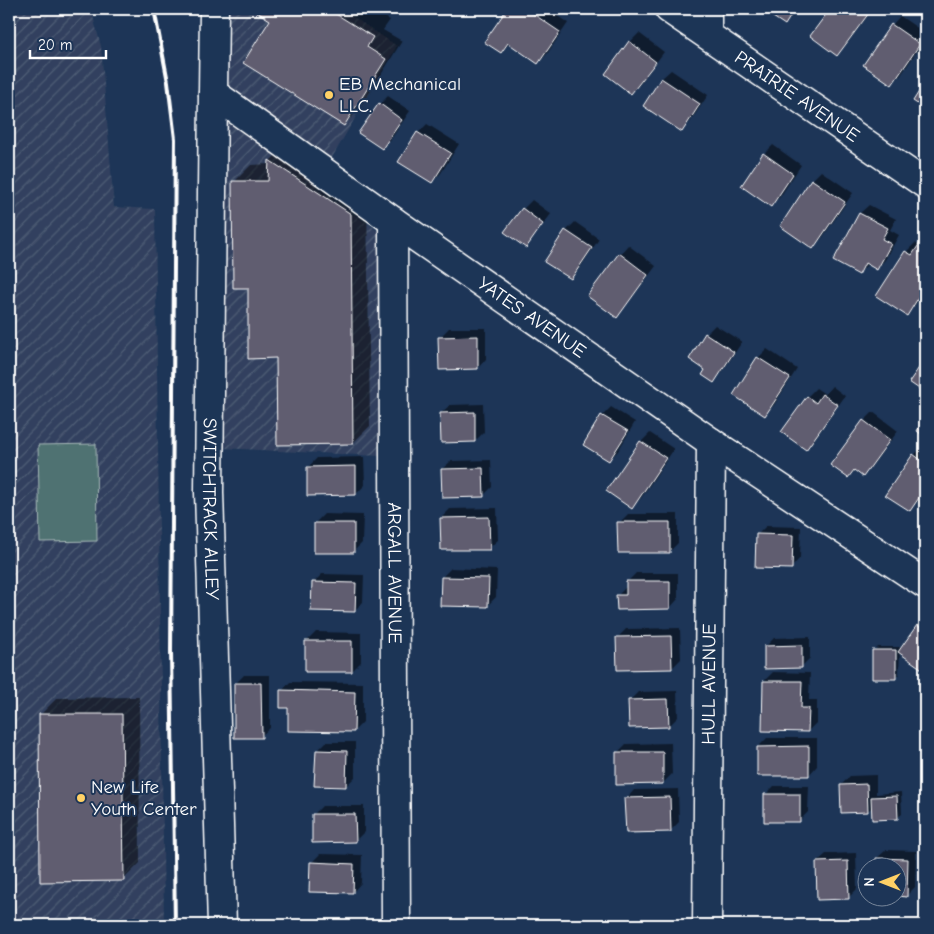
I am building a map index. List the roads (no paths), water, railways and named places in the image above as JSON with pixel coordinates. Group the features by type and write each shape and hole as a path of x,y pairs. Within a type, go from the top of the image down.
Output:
{"street":[{"path":"213,93 214,9"},
{"name":"PRAIRIE AVENUE","path":"670,9 707,21 925,184"},
{"name":"YATES AVENUE","path":"213,93 711,442 925,584"},
{"name":"SWITCHTRACK ALLEY","path":"213,93 208,492 222,925"},
{"name":"ARGALL AVENUE","path":"394,221 396,925"},
{"name":"HULL AVENUE","path":"707,925 711,442"}],"railway":[{"path":"154,9 168,82 175,139 171,651 175,925"}],"place":[{"name":"EB Mechanical LLC.","path":"329,95"},
{"name":"New Life Youth Center","path":"81,798"}]}
